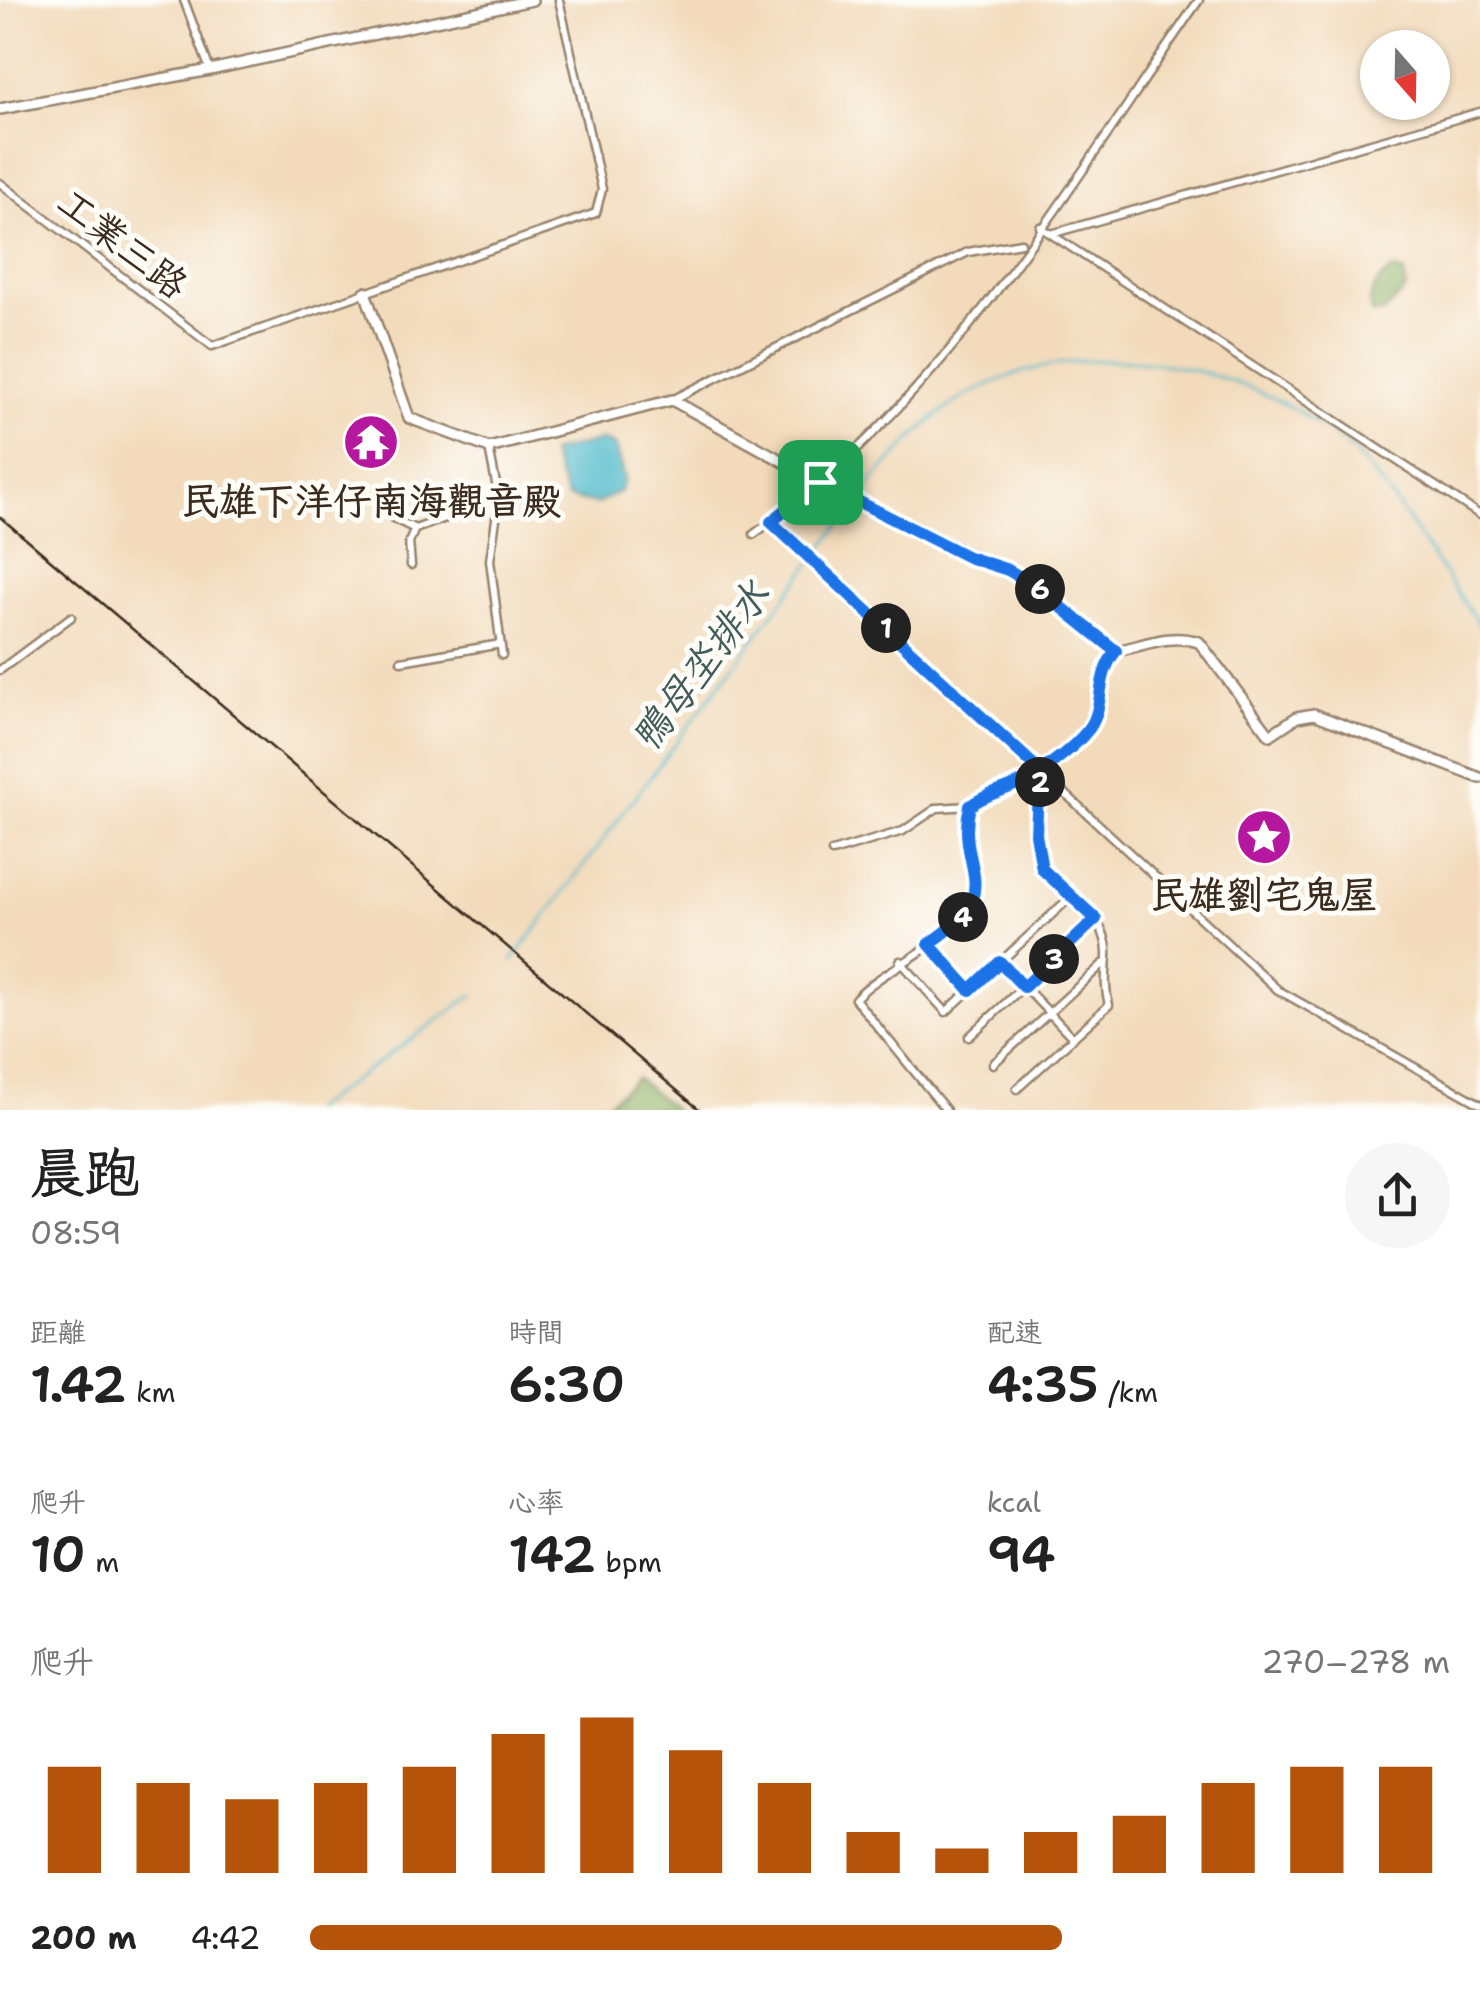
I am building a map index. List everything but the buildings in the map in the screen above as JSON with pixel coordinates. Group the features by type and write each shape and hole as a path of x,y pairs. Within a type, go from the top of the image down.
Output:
{"street":[{"path":"184,0 210,70"},
{"path":"0,109 210,70 532,0"},
{"path":"559,0 602,189 596,214 365,292 408,418 488,448 672,400 968,252 1021,244"},
{"path":"754,534 820,482 904,403 960,338 1199,0"},
{"path":"1051,234 1480,112"},
{"name":"工業三路","path":"0,183 212,346 365,292"},
{"path":"1040,227 1480,515"},
{"path":"672,400 853,500 968,557 1021,577 1116,651"},
{"path":"488,448 499,498 490,560 502,654"},
{"path":"391,518 415,528 499,498"},
{"path":"771,522 1278,990 1480,1104"},
{"path":"412,564 409,542 415,528"},
{"path":"0,670 71,618"},
{"path":"832,852 903,831 938,808 970,806 1039,770 1090,728 1103,669 1116,651 1161,639 1200,642 1270,735 1297,717 1314,714 1480,778"},
{"path":"402,660 501,644"},
{"path":"1018,1090 1110,1005 1096,919 1042,869 1036,855 1039,770"},
{"path":"946,1110 856,1004 860,993 900,961 948,932 972,902 976,866 967,816 970,806"},
{"path":"900,961 946,1012 1074,896"},
{"path":"969,1037 1096,919"},
{"path":"929,944 970,990"},
{"path":"1000,962 1072,1038"},
{"path":"993,1064 1106,962"}],"green space":[{"path":"1394,270 1404,273 1406,289 1383,313 1372,313 1375,288"},
{"path":"636,1078 675,1110 600,1110"}],"water":[{"path":"602,440 615,446 624,479 620,491 597,504 567,498 550,453"}],"waterway":[{"name":"鴨母坔排水","path":"512,961 875,478 934,418 980,389 1030,370 1083,361 1138,361 1192,370 1244,386 1293,409 1356,454 1412,526 1480,626"},
{"name":"鴨母坔排水","path":"312,1110 473,995"}],"railway":[{"path":"0,517 700,1110"}],"place":[{"name":"民雄下洋仔南海觀音殿","path":"371,442"},
{"name":"民雄劉宅鬼屋","path":"1264,837"}],"route":[{"path":"820,482 771,522 1039,770 1036,855 1042,869 1096,919 1024,987 1000,962 970,990 929,944 948,932 972,902 976,866 967,816 970,806 988,794 1020,783 1039,770 1066,750 1090,728 1097,708 1099,680 1116,651 1034,585 1008,570 968,557 820,482"}]}
